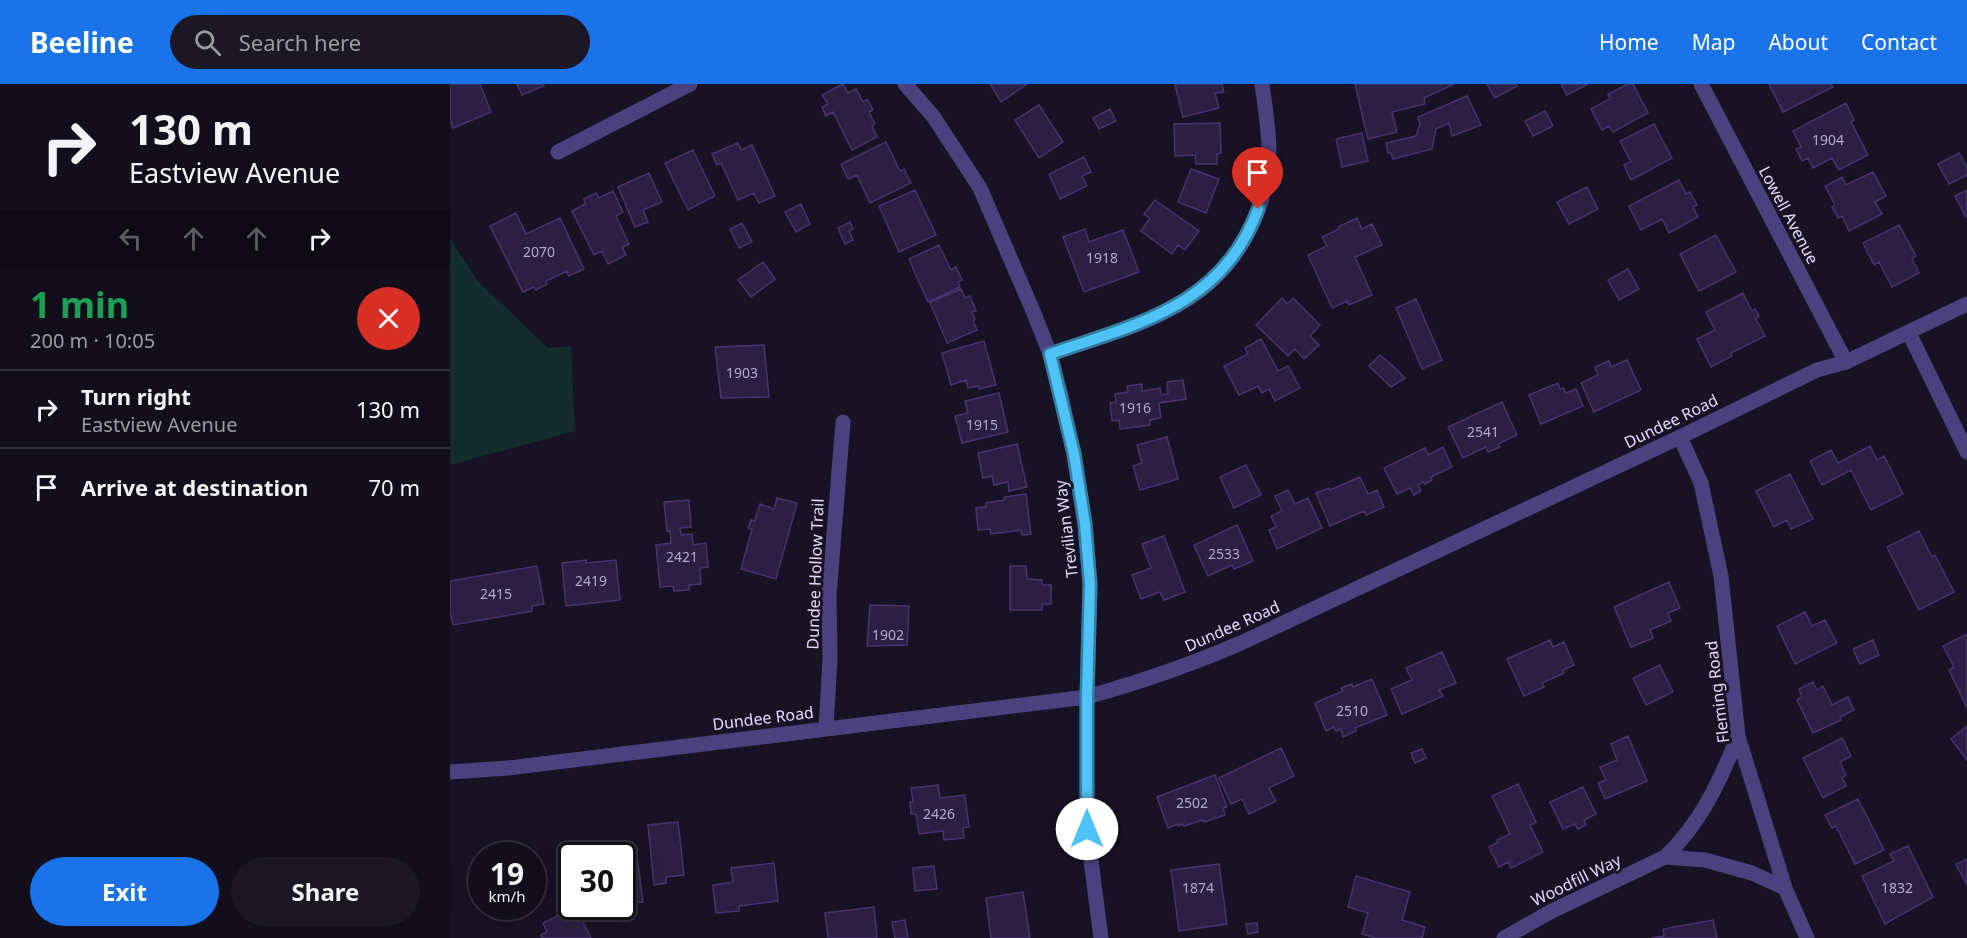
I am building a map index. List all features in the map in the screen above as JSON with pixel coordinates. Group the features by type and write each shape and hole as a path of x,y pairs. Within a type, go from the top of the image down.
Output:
{"street":[{"path":"558,152 690,84"},
{"name":"Trevilian Way","path":"905,84 933,116 980,188 1050,354 1074,454 1085,524 1090,584 1087,829 1101,938"},
{"path":"1050,354 1159,315 1201,290 1226,267 1254,221 1267,178 1268,126 1262,84"},
{"name":"Lowell Avenue","path":"1701,84 1846,362"},
{"name":"Dundee Road","path":"450,772 508,768 1087,697 1180,669 1241,644 1818,370 1846,362 1967,304"},
{"path":"1909,333 1967,452"},
{"name":"Dundee Hollow Trail","path":"826,728 830,659 829,596 843,422"},
{"name":"Fleming Road","path":"1680,437 1701,483 1721,576 1738,736 1785,888 1807,938"},
{"name":"Woodfill Way","path":"1504,938 1552,911 1665,857 1702,813 1726,767 1738,736"},
{"name":"Woodfill Way","path":"1665,857 1705,860 1752,873 1785,888"}],"green space":[{"path":"450,238 477,280 548,348 571,346 575,431 450,465"}],"building":[{"path":"450,84 480,84 491,112 453,128 450,120"},
{"path":"517,84 543,84 544,86 522,95"},
{"path":"843,84 848,93 856,89 863,102 867,99 873,110 869,112 875,124 872,126 877,137 852,150 833,112 826,116 822,107 828,104 822,95"},
{"path":"990,84 1027,84 1001,102"},
{"path":"1222,84 1224,92 1215,93 1219,108 1183,117 1175,85"},
{"path":"1355,84 1454,84 1424,98 1425,104 1392,112 1397,132 1368,139"},
{"path":"1487,84 1516,84 1517,86 1495,98"},
{"path":"1561,84 1588,84 1567,95"},
{"path":"1628,84 1633,84 1648,113 1613,132 1609,126 1602,130 1591,109 1610,99 1608,94"},
{"path":"1769,84 1831,84 1833,87 1783,112"},
{"path":"1467,96 1481,125 1452,136 1449,123 1436,129 1432,149 1393,159 1391,153 1388,153 1386,143 1416,136 1420,124 1418,117"},
{"path":"1846,103 1854,120 1851,122 1868,155 1839,170 1832,158 1813,168 1808,158 1802,161 1796,149 1801,147 1793,131"},
{"path":"1039,105 1063,142 1039,158 1015,120"},
{"path":"1110,109 1116,121 1099,129 1093,118"},
{"path":"1545,111 1553,126 1533,136 1525,121"},
{"path":"1220,123 1221,153 1217,154 1217,164 1196,164 1195,155 1175,156 1174,124"},
{"path":"1654,124 1672,158 1631,180 1624,165 1631,162 1620,141"},
{"path":"1362,133 1368,161 1342,167 1336,139"},
{"path":"886,142 900,171 904,169 911,183 870,203 857,175 848,179 841,164"},
{"path":"738,143 741,150 752,145 775,196 759,203 754,193 738,200 721,163 717,165 712,154"},
{"path":"693,150 715,196 688,210 665,163"},
{"path":"1959,153 1967,168 1967,175 1949,184 1938,164"},
{"path":"1084,157 1091,172 1082,176 1087,186 1060,199 1049,174"},
{"path":"1191,169 1219,179 1206,213 1178,202"},
{"path":"1873,172 1886,196 1875,202 1882,214 1849,231 1842,216 1838,218 1832,207 1835,205 1825,186 1842,177 1846,185"},
{"path":"649,173 662,202 643,210 648,222 635,227 618,187"},
{"path":"1679,180 1686,194 1690,192 1697,205 1693,207 1698,217 1669,233 1662,219 1641,230 1629,206"},
{"path":"1587,187 1598,209 1569,224 1557,202"},
{"path":"915,190 936,235 899,252 879,206"},
{"path":"1967,190 1967,216 1966,217 1955,196"},
{"path":"613,191 623,212 616,216 629,244 622,247 626,255 608,264 602,251 594,255 572,211 585,204 584,199 596,193 599,198"},
{"path":"1155,200 1199,231 1185,250 1178,245 1172,254 1141,231 1150,218 1144,214"},
{"path":"801,204 810,224 796,232 785,212"},
{"path":"516,213 526,234 560,218 584,269 569,276 567,271 546,281 547,284 536,290 534,287 523,292 490,226"},
{"path":"1357,218 1362,229 1372,224 1382,245 1355,257 1372,295 1349,305 1347,301 1332,308 1308,255 1327,246 1322,237"},
{"path":"850,222 853,229 849,231 853,240 845,244 838,228"},
{"path":"742,223 752,242 739,248 730,229"},
{"path":"1899,225 1916,256 1912,259 1919,273 1892,287 1879,262 1874,265 1863,243"},
{"path":"1085,229 1089,242 1123,230 1139,272 1084,292 1063,237"},
{"path":"1716,235 1736,272 1699,291 1680,254"},
{"path":"939,245 951,270 956,267 962,280 958,282 960,287 928,302 909,259"},
{"path":"763,262 775,279 751,297 738,280"},
{"path":"1628,269 1639,289 1619,300 1608,280"},
{"path":"961,289 965,298 970,296 976,311 972,312 977,330 947,343 930,302"},
{"path":"1743,293 1752,311 1755,309 1759,316 1756,319 1765,336 1731,353 1732,356 1711,367 1697,339 1715,330 1706,312"},
{"path":"1282,298 1287,304 1293,298 1320,325 1310,336 1319,345 1304,359 1295,349 1288,356 1256,325"},
{"path":"1416,299 1442,360 1422,369 1396,308"},
{"path":"1261,339 1278,371 1288,366 1300,388 1275,401 1269,389 1262,393 1258,386 1239,395 1224,366 1248,354 1245,348"},
{"path":"984,341 996,385 979,389 979,386 968,388 966,380 951,385 942,353"},
{"path":"764,345 769,397 721,398 715,347"},
{"path":"1380,355 1405,378 1391,387 1369,366"},
{"path":"1627,360 1641,390 1594,412 1581,383 1598,375 1595,367 1609,361 1611,367"},
{"path":"1183,380 1186,399 1159,403 1161,418 1150,420 1150,425 1120,429 1119,420 1112,421 1110,403 1116,402 1115,394 1128,392 1127,386 1142,384 1142,391 1160,388 1161,395 1168,394 1167,382"},
{"path":"1558,383 1560,389 1563,388 1566,393 1576,389 1583,406 1541,424 1529,395"},
{"path":"999,393 1008,432 962,443 955,416 968,413 965,401"},
{"path":"1502,402 1517,435 1498,444 1500,447 1488,452 1486,447 1463,458 1448,427"},
{"path":"1167,437 1178,479 1140,490 1133,466 1142,463 1137,445"},
{"path":"1017,444 1027,487 1009,491 1008,482 994,485 992,476 983,478 978,453"},
{"path":"1870,446 1877,460 1884,456 1903,494 1871,510 1851,470 1822,485 1810,461 1831,450 1838,463"},
{"path":"1443,447 1452,467 1431,477 1432,480 1425,484 1423,482 1418,485 1421,491 1414,495 1410,488 1397,494 1384,468 1425,448 1428,455"},
{"path":"1246,465 1261,495 1234,508 1220,477"},
{"path":"1790,474 1813,519 1791,529 1787,520 1774,527 1756,491"},
{"path":"1360,477 1368,494 1377,490 1384,507 1366,515 1364,511 1330,526 1316,493 1329,488 1330,490"},
{"path":"1288,490 1295,504 1308,498 1322,528 1277,549 1269,530 1276,527 1271,516 1282,511 1275,496"},
{"path":"1026,494 1031,534 1022,535 1021,530 991,534 990,529 978,530 976,508 986,507 986,503 1005,500 1004,497"},
{"path":"777,498 797,503 776,579 741,569 752,529 748,528 751,520 755,521 760,504 774,509"},
{"path":"689,500 691,527 680,528 681,535 692,534 693,545 706,543 708,567 700,568 701,584 689,585 689,590 674,591 673,586 660,587 656,545 671,543 670,530 667,531 664,502"},
{"path":"1237,525 1253,561 1234,569 1232,565 1208,576 1194,545"},
{"path":"1919,531 1932,557 1935,555 1954,592 1919,610 1887,547"},
{"path":"1164,536 1185,592 1164,600 1160,592 1141,599 1132,575 1151,568 1142,544"},
{"path":"586,560 586,563 616,560 620,600 566,606 562,563"},
{"path":"537,566 544,604 532,606 532,611 453,625 450,612 450,581"},
{"path":"1010,566 1026,566 1027,579 1042,580 1042,585 1051,585 1051,604 1042,604 1042,610 1010,610"},
{"path":"1669,582 1680,608 1668,613 1671,621 1650,630 1653,638 1631,647 1614,607"},
{"path":"870,605 909,606 907,645 867,646"},
{"path":"1805,612 1812,626 1825,620 1837,643 1795,664 1777,626"},
{"path":"1967,634 1967,708 1949,670 1954,667 1943,646"},
{"path":"1550,640 1553,647 1564,642 1574,665 1563,670 1564,673 1542,683 1544,687 1524,696 1507,659"},
{"path":"1873,640 1879,655 1860,664 1853,649"},
{"path":"1442,652 1456,683 1439,690 1443,696 1402,714 1391,689 1412,680 1406,668"},
{"path":"1660,665 1673,692 1646,705 1633,678"},
{"path":"1372,679 1387,715 1355,728 1356,731 1343,737 1341,729 1336,731 1334,727 1326,731 1315,703 1343,691 1341,688 1352,684 1353,687"},
{"path":"1813,682 1817,690 1823,686 1832,705 1848,697 1854,710 1840,717 1841,720 1813,733 1797,700 1802,697 1799,689"},
{"path":"1967,726 1967,760 1951,739"},
{"path":"1628,736 1647,781 1605,799 1598,783 1606,780 1600,767 1617,760 1611,744"},
{"path":"1842,738 1851,756 1840,762 1846,775 1842,778 1846,786 1823,798 1803,758"},
{"path":"1281,748 1294,776 1269,788 1276,801 1249,814 1242,799 1231,804 1219,778"},
{"path":"1422,749 1426,758 1415,763 1411,753"},
{"path":"1215,775 1227,807 1223,808 1225,815 1204,822 1203,820 1184,826 1178,824 1168,828 1157,797"},
{"path":"1518,784 1536,822 1530,825 1543,852 1511,868 1508,862 1499,867 1489,847 1510,834 1492,796"},
{"path":"938,785 940,798 965,795 969,827 963,828 964,838 944,840 943,831 919,834 916,814 911,814 910,802 913,802 911,788"},
{"path":"1583,787 1596,814 1584,820 1586,825 1578,829 1575,824 1563,829 1550,802"},
{"path":"1858,799 1884,850 1855,864 1836,826 1832,828 1825,815"},
{"path":"678,822 684,875 666,877 666,883 654,885 648,825"},
{"path":"1908,846 1933,897 1885,924 1862,876 1894,861 1890,854"},
{"path":"636,849 643,902 636,903"},
{"path":"1967,859 1967,885 1956,864"},
{"path":"774,863 778,901 739,906 739,911 716,913 713,885 733,882 731,868"},
{"path":"1219,864 1227,924 1179,931 1171,870"},
{"path":"934,866 937,889 915,891 913,868"},
{"path":"1356,876 1410,892 1402,920 1425,927 1422,938 1376,938 1362,934 1368,913 1348,907"},
{"path":"1023,892 1030,938 991,938 986,898"},
{"path":"874,907 877,938 828,938 825,913"},
{"path":"558,916 558,920 582,920 591,938 542,938 541,935 547,932 543,923"},
{"path":"905,920 908,938 895,938 892,922"},
{"path":"1713,920 1717,938 1651,938 1664,936 1663,929"},
{"path":"1257,923 1258,932 1248,934 1246,924"}],"route":[{"path":"1087,829 1090,584 1085,524 1074,454 1050,354 1137,324 1183,303 1226,267 1242,243 1258,209"}]}
